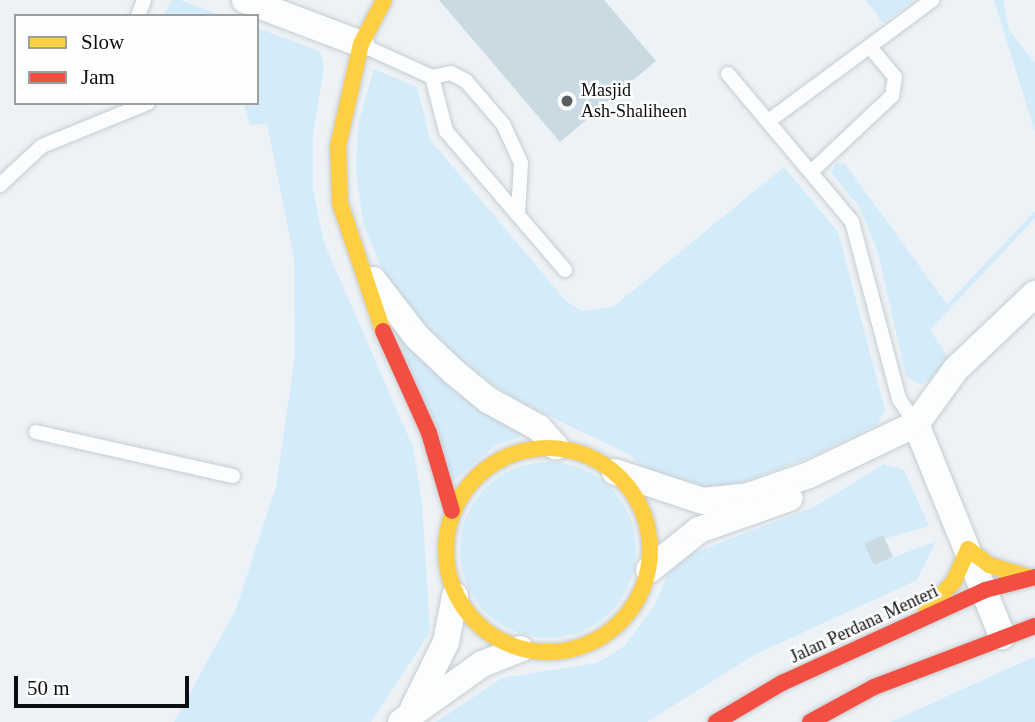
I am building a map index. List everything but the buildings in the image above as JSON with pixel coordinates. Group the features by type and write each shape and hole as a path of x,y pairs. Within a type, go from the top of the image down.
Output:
{"street":[{"path":"244,0 361,44"},
{"path":"384,0 361,44 338,146 340,203 367,296 429,433 452,511"},
{"path":"350,243 417,337 488,400 539,428 556,447"},
{"path":"649,569 699,530 819,485 881,443 916,424 956,369 1035,294"},
{"path":"916,424 1002,636"},
{"path":"407,716 446,642 455,596 445,539 452,511 468,483 493,461 524,449 556,447 588,455 615,472 704,501 748,496 881,443"},
{"path":"455,596 494,637 520,649 554,653 587,645 616,628 637,601 649,569 650,534 642,511 615,472"},
{"path":"968,549 989,565 1033,578"},
{"path":"916,621 954,581 968,549"},
{"name":"Jalan Perdana Menteri","path":"716,722 782,683 916,621 985,590 1033,578"},
{"path":"810,722 874,687 1002,636 1035,626"},
{"path":"407,716 482,664 520,649"}],"lane":[{"path":"770,120 932,0"},
{"path":"361,44 432,77 451,73 467,81 503,124 521,163 518,214"},
{"path":"811,171 892,96 895,77 869,46"},
{"path":"728,74 770,120 852,222 898,399 916,424"},
{"path":"432,77 446,131 565,270"},
{"path":"0,185 42,146 143,105"},
{"path":"36,432 233,475"}],"shaded area":[{"path":"172,0 180,0 218,14 164,14"},
{"path":"866,0 915,0 883,23"},
{"path":"994,0 1003,0 1009,30 1035,63 1035,132"},
{"path":"259,29 320,51 324,67 313,134 313,190 324,243 413,447 422,503 430,632 371,722 174,722 236,609 276,487 295,356 294,258 267,124 250,125 245,105 259,105"},
{"path":"374,69 417,87 430,140 567,302 582,311 613,307 784,167 838,232 885,410 877,425 811,457 737,484 701,489 648,473 630,455 510,397 458,358 411,310 380,265 363,223 356,172 358,124"},
{"path":"836,163 845,164 947,304 1035,211 1035,218 930,330 953,364 921,385 906,376 878,253 860,208 831,172"},
{"path":"397,333 526,435 496,445 450,484"},
{"path":"548,462 582,468 611,487 630,516 636,550 630,584 611,613 582,632 548,638 514,632 485,613 466,584 460,550 466,516 485,487 514,468"},
{"path":"884,464 904,470 929,526 864,544 874,565 936,541 917,580 754,655 647,722 436,722 502,678 597,663 625,646 654,606 669,572 686,556 816,506"},
{"path":"1035,657 1035,722 891,722 1029,659"}],"traffic: slow":[{"path":"383,331 340,203 338,146 361,44 384,0"},
{"path":"548,448 587,455 620,478 643,511 650,550 643,589 620,622 587,645 548,652 509,645 476,622 453,589 446,550 453,511 476,478 509,455 548,448"},
{"path":"926,612 954,581 968,549 989,565 1031,578"}],"traffic: jam":[{"path":"383,331 429,433 452,511"},
{"path":"716,722 782,683 985,590 1035,577"},
{"path":"810,722 874,687 1035,626"}],"place":[{"name":"Masjid Ash-Shaliheen","path":"567,101"}]}
